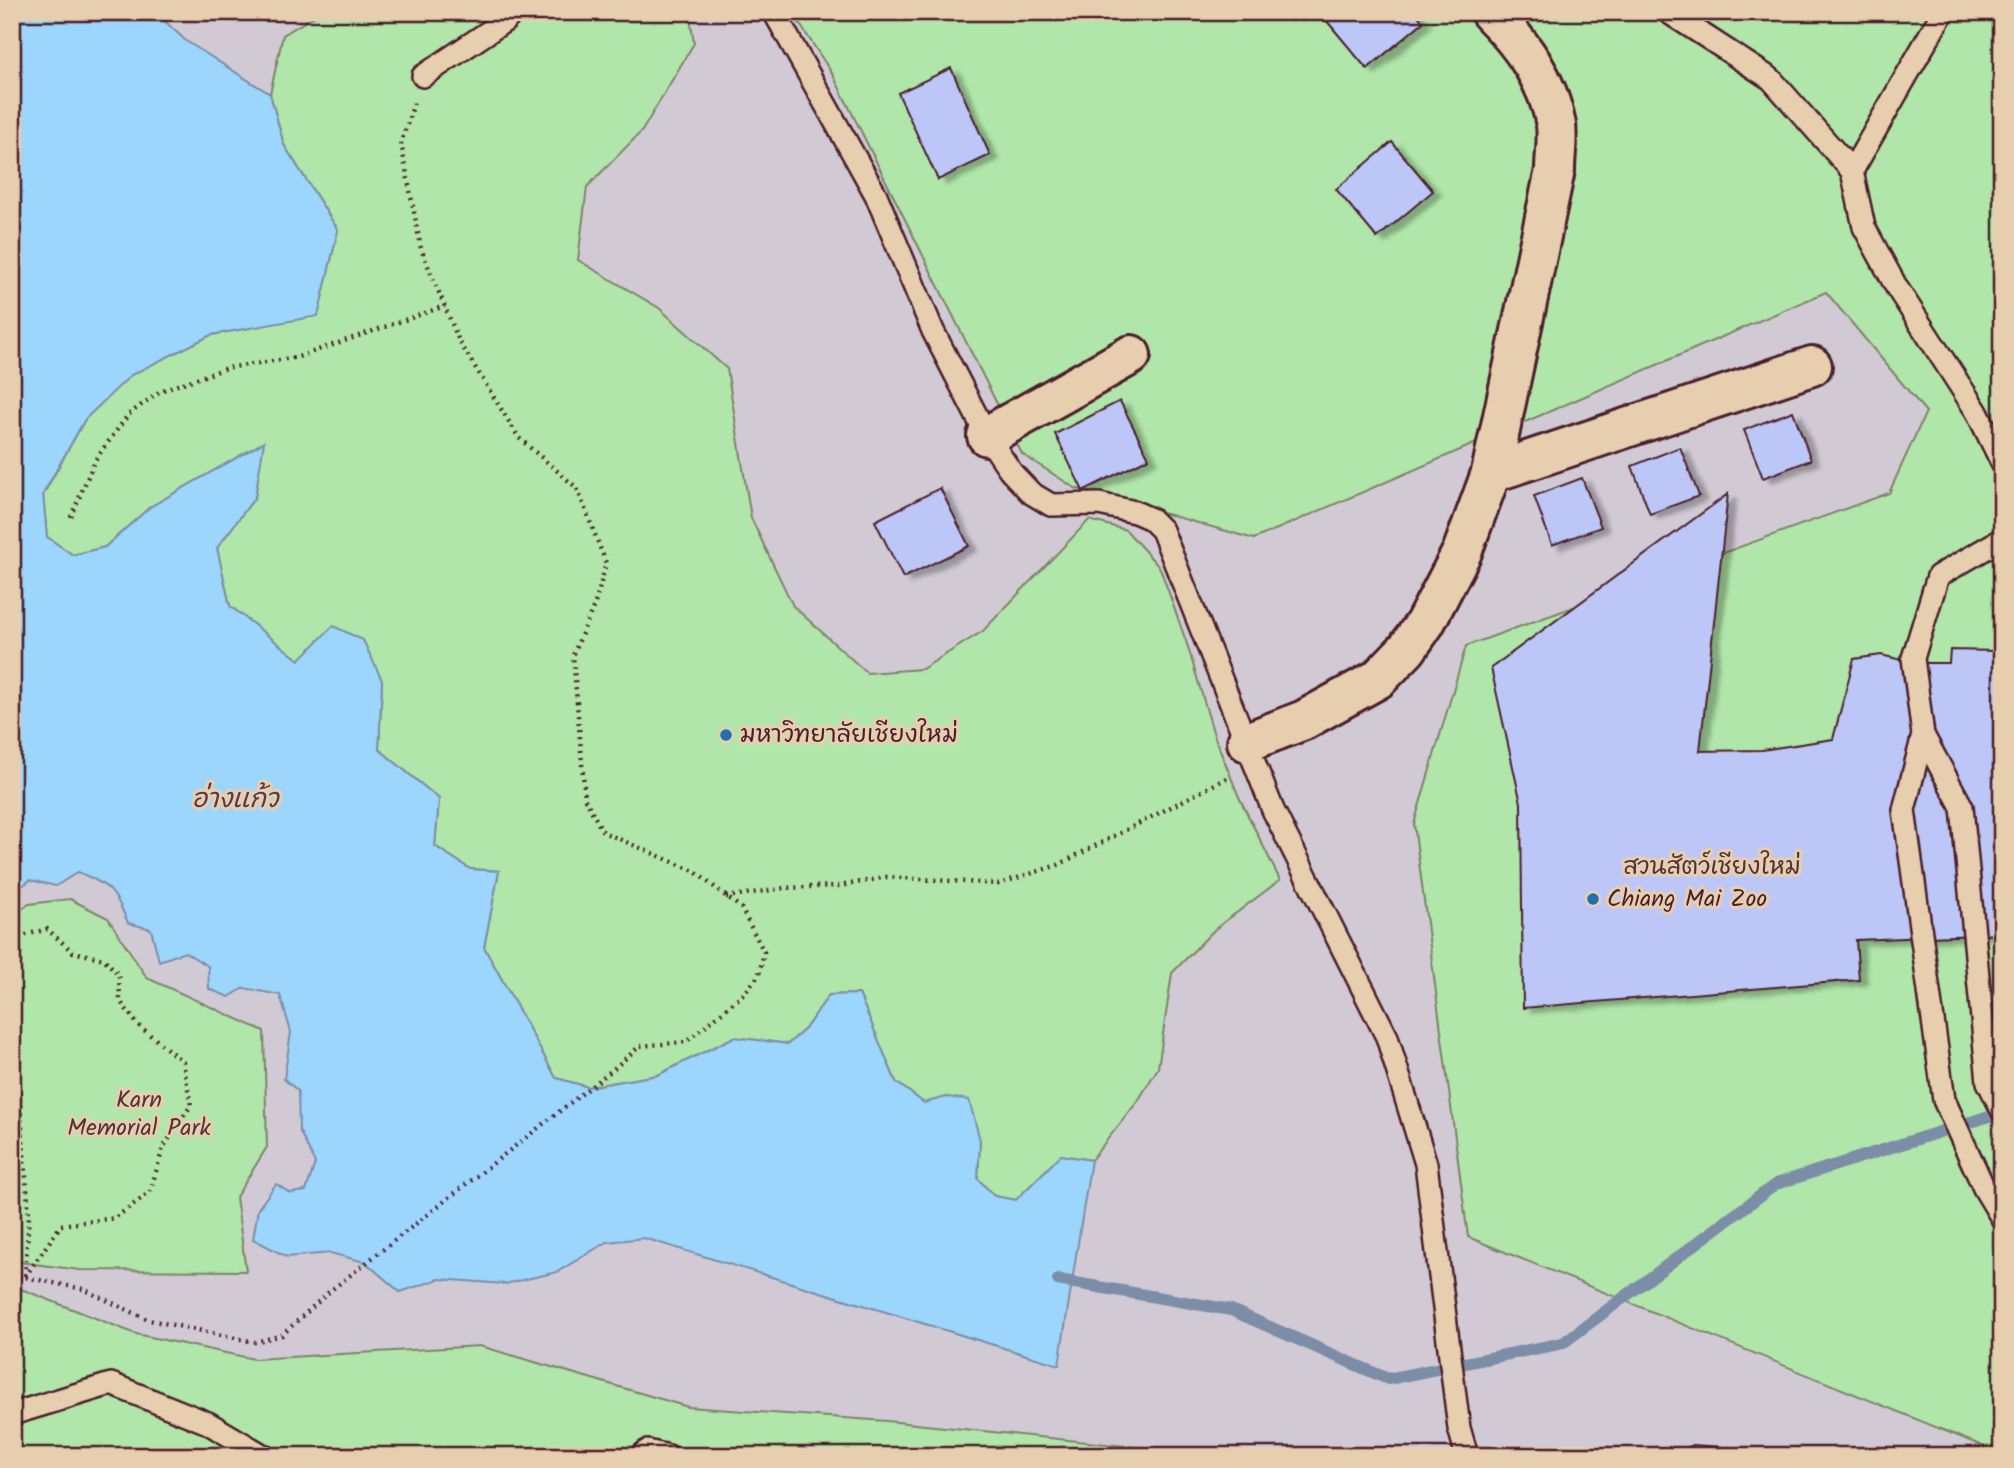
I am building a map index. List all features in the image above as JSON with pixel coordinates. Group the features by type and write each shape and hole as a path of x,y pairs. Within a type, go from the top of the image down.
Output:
{"street":[{"path":"1251,753 1378,679 1407,649 1425,623 1462,552 1491,473 1555,170 1556,128 1547,91 1526,52 1490,12"},
{"path":"987,436 1130,355"},
{"path":"1491,473 1812,366"}],"lane":[{"path":"423,76 506,20 513,12"},
{"path":"774,12 876,195 933,331 987,436 1012,473 1031,492 1051,505 1111,506 1151,519 1163,530 1273,810 1387,1037 1426,1164 1459,1428 1467,1456"},
{"path":"1668,12 1772,79 1852,171 1864,227 1897,288 1977,412 2002,463"},
{"path":"1852,171 1943,12"},
{"path":"2002,539 1938,576 1913,658 1923,735 1962,807 1988,1082 2002,1110"},
{"path":"1923,735 1904,810 1944,1100 1984,1188 2002,1218"},
{"path":"12,1414 111,1384 208,1423 264,1456"},
{"path":"641,1456 647,1451 668,1456"}],"path":[{"path":"12,1278 25,1277 83,1289 149,1320 255,1342 282,1335 330,1291 640,1046 686,1042 744,994 759,975 764,952 741,908 694,871 603,832 585,799 573,655 597,598 606,563 578,488 519,438 459,341 421,249 401,144 423,76"},
{"path":"71,517 95,460 128,415 160,391 227,368 298,357 445,306"},
{"path":"726,897 784,888 840,887 887,877 998,884 1058,865 1251,753"},
{"path":"12,939 47,929 73,952 104,958 119,975 120,1001 138,1025 183,1062 191,1105 163,1148 150,1192 115,1218 61,1225 25,1277"},
{"path":"12,1065 18,1079 29,1215 25,1277"}],"shaded area":[{"name":"มหาวิทยาลัยเชียงใหม่","path":"12,12 1619,12 1926,410 1889,493 1466,646 2002,1456 1221,1456 887,1421 688,1407 480,1346 254,1359 136,1334 12,1288"}],"green space":[{"path":"321,12 689,12 694,43 642,131 587,187 578,260 659,308 727,369 751,518 793,606 867,673 922,669 983,631 1089,520 1126,530 1160,568 1187,644 1214,735 1239,797 1280,880 1215,929 1172,973 1158,1068 1138,1101 1091,1160 1061,1155 1016,1200 994,1196 978,1179 980,1140 947,1097 924,1103 896,1082 859,994 829,995 805,1029 788,1044 734,1037 658,1075 588,1087 556,1078 484,947 499,871 470,869 435,846 439,799 379,749 382,680 299,660 230,606 217,548 255,497 263,443 150,507 105,547 73,555 47,537 43,495 85,419 131,374 211,335 318,315 338,230 284,145 270,94 283,35"},
{"name":"สวนสัตว์เชียงใหม่","path":"792,12 2002,12 2002,1454 1468,1237 1414,824 1466,646 1889,493 1926,412 1826,292 1254,539 1075,488 1022,454 833,75"},
{"name":"Karn Memorial Park","path":"70,899 108,918 147,978 264,1031 267,1147 236,1197 246,1271 80,1270 12,1261 12,916 29,904"},
{"path":"16,1287 136,1334 254,1359 480,1346 688,1407 887,1421 1221,1456 12,1456 12,1288"}],"water":[{"name":"อ่างแก้ว","path":"12,12 155,12 186,41 270,94 284,145 338,230 318,316 211,335 131,375 85,419 43,494 47,537 73,555 105,547 150,507 264,442 255,497 217,548 230,606 299,660 333,626 363,640 382,680 379,749 439,799 435,846 470,869 499,871 484,947 556,1078 588,1087 658,1075 734,1037 788,1044 805,1029 829,995 859,994 896,1082 924,1103 947,1097 969,1100 980,1140 978,1179 994,1196 1016,1200 1061,1155 1091,1160 1059,1365 644,1238 607,1242 557,1272 505,1284 439,1279 400,1292 365,1262 330,1253 287,1257 253,1239 258,1209 276,1184 290,1193 306,1191 315,1163 299,1130 298,1091 284,1079 291,1032 280,995 244,988 229,997 209,989 208,966 185,952 159,961 151,929 128,923 110,890 78,872 56,886 30,880 12,894"}],"building":[{"path":"1335,12 1415,12 1423,22 1367,69 1326,20"},
{"path":"951,68 990,155 938,180 898,93"},
{"path":"1392,142 1433,191 1377,238 1336,189"},
{"path":"1120,401 1149,458 1083,491 1055,434"},
{"path":"1793,411 1811,460 1763,478 1744,430"},
{"path":"1680,447 1699,496 1650,514 1632,466"},
{"path":"1582,478 1601,527 1552,545 1534,496"},
{"path":"940,488 969,546 903,578 875,521"},
{"path":"1728,494 1700,751 1762,750 1833,739 1854,659 1881,655 1914,663 1949,663 1950,650 1999,651 2002,662 2002,934 1856,940 1859,980 1523,1008 1521,803 1491,668"},
{"path":"1693,1445 1720,1447 1756,1456 1670,1456"}],"waterway":[{"path":"1058,1280 1231,1310 1388,1379 1563,1343 1776,1184 2002,1112"}],"place":[{"name":"มหาวิทยาลัยเชียงใหม่","path":"726,735"},
{"name":"Chiang Mai Zoo","path":"1593,899"}]}
